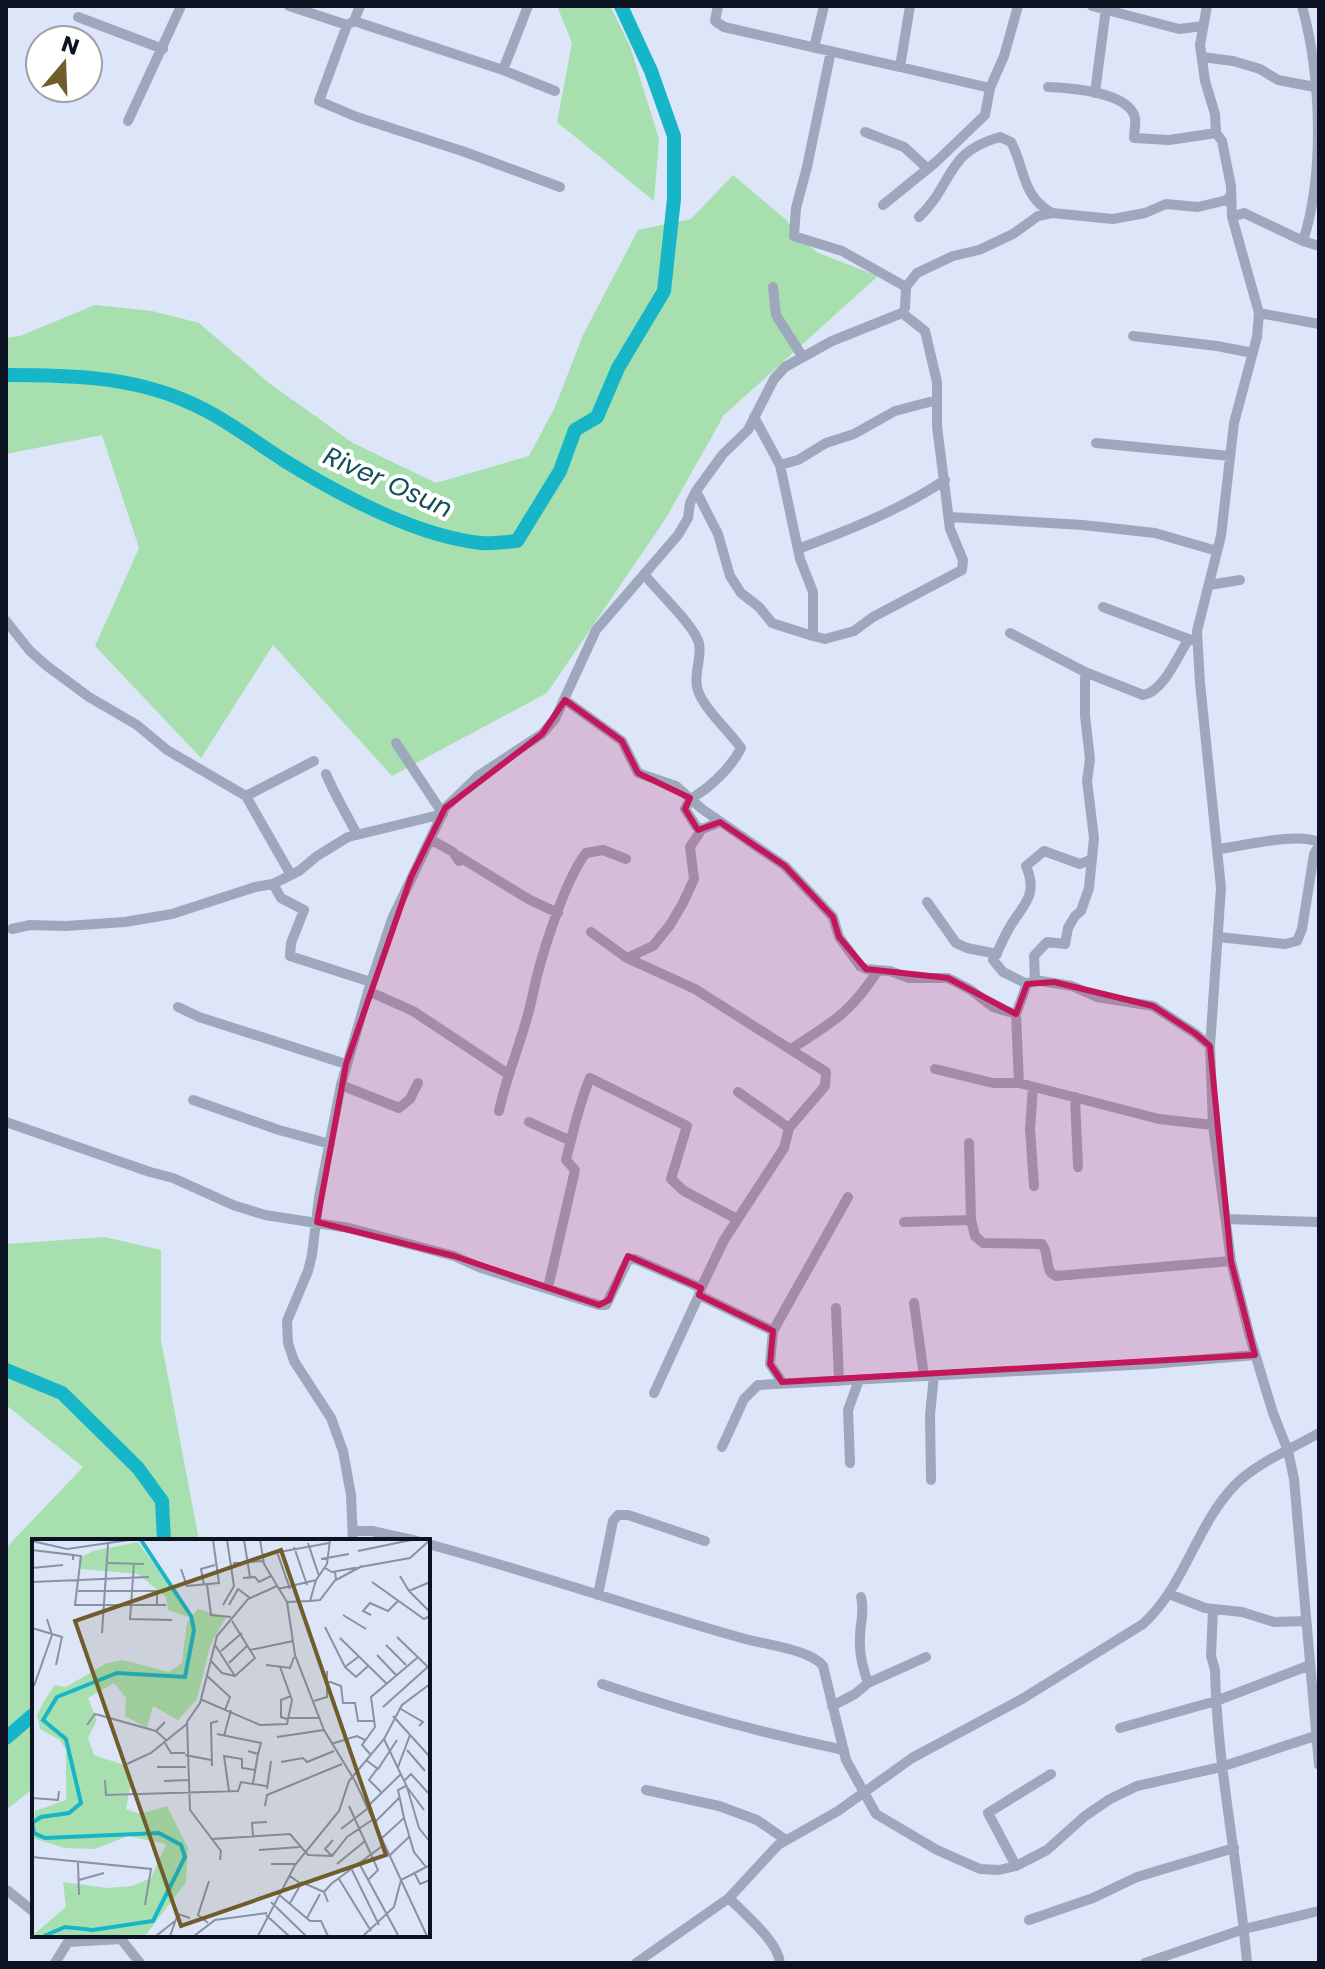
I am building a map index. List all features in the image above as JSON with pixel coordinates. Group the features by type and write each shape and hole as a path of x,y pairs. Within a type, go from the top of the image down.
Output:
{"street":[{"path":"128,121 181,6"},
{"path":"289,6 503,70 555,91"},
{"path":"360,6 350,23 319,101 560,187"},
{"path":"503,70 528,6"},
{"path":"718,6 715,21 724,27 990,88"},
{"path":"814,48 824,6"},
{"path":"900,67 910,6"},
{"path":"883,205 936,162 985,115 990,88 1004,56 1018,6"},
{"path":"1092,6 1179,29 1203,26"},
{"path":"1010,633 1085,672 1143,695 1150,694 1162,681 1192,640 1199,621 1217,551 1234,423 1253,353 1259,313 1231,207 1231,186 1222,141 1216,133 1215,114 1205,81 1200,45 1207,6"},
{"path":"1302,6 1310,42 1318,129 1311,220 1303,241"},
{"path":"1095,93 1106,8"},
{"path":"78,17 163,49"},
{"path":"831,51 796,208 794,236 842,251 906,287"},
{"path":"1202,57 1233,61 1260,69 1278,80 1315,87"},
{"path":"1048,87 1085,89 1125,102 1135,116 1134,138 1169,140 1216,133"},
{"path":"865,132 904,147 927,168"},
{"path":"919,217 935,200 955,162 974,145 1000,137 1011,142 1025,183 1043,208 1052,213"},
{"path":"408,1539 372,1531 353,1536 351,1495 343,1451 331,1418 294,1361 288,1343 287,1321 308,1271 341,1085 369,987 392,919 445,808 478,776 542,734 555,719 596,630 678,535 688,518 696,491 723,454 748,430 774,379 802,356 902,313 906,287 917,273 1013,234 1038,216 1052,213 1113,219 1145,213 1166,204 1198,207 1227,200 1231,207 1319,246"},
{"path":"773,287 776,315 802,356"},
{"path":"696,491 718,534 730,576 741,593 759,607 772,623 813,636 825,639 854,631 873,617 962,570 963,560 955,544 950,517 937,426 937,382 925,331 902,313"},
{"path":"1259,313 1319,324"},
{"path":"1133,336 1253,353"},
{"path":"780,465 798,460 826,443 854,434 895,411 937,400"},
{"path":"754,417 780,465 798,549 813,592 813,636"},
{"path":"1096,443 1230,456"},
{"path":"798,549 846,532 945,480"},
{"path":"950,517 1155,533 1217,551"},
{"path":"644,574 689,624 699,644 697,688 707,706 741,748 727,770 690,798 685,809 696,826 702,829"},
{"path":"1209,585 1240,580"},
{"path":"1103,607 1192,640"},
{"path":"6,621 30,651 89,697 137,725 167,750 246,796 291,875"},
{"path":"1192,640 1221,888 1210,1046 1213,1125 1231,1261 1255,1355 1288,1451 1294,1479 1306,1621 1313,1658 1315,1736 1319,1762"},
{"path":"1019,1083 1016,1014 1031,982 1034,956 1047,942 1065,944 1068,928 1081,911 1089,888 1094,838 1087,781 1090,759 1085,716 1085,672"},
{"path":"565,700 622,741 638,773 676,786 720,822 785,866 833,917 839,937 854,960 866,969 890,971 909,978 948,978 993,1007 1016,1014"},
{"path":"396,743 443,814"},
{"path":"246,796 314,761"},
{"path":"326,774 357,835"},
{"path":"12,929 30,925 125,922 172,914 273,884 348,837 443,814"},
{"path":"627,958 653,946 683,903 694,879 690,847 702,829 720,822"},
{"path":"430,839 459,860 558,913"},
{"path":"1218,849 1290,839 1313,839 1319,844 1314,854 1302,929 1297,941 1285,944 1218,937"},
{"path":"499,1111 558,913 580,862 586,853 603,850 626,859"},
{"path":"1092,859 1080,864 1044,851 1026,866 1031,877 1030,900 1010,927 993,960 1003,972 1031,982 1072,986 1097,997 1166,1011 1210,1046"},
{"path":"273,884 281,898 304,910 291,943 290,956 369,987 413,1011 508,1074"},
{"path":"927,902 956,943 997,954"},
{"path":"591,932 627,958 695,989 826,1072 825,1086 789,1128 784,1148 724,1240 654,1393"},
{"path":"791,1049 843,1016 878,970"},
{"path":"178,1007 199,1017 346,1064"},
{"path":"935,1069 993,1083 1019,1083 1159,1119 1213,1125"},
{"path":"548,1288 575,1170 566,1160 579,1104 590,1078 687,1126 671,1179 684,1191 737,1219"},
{"path":"341,1085 399,1108 410,1099 418,1083"},
{"path":"1033,1087 1030,1129 1034,1186"},
{"path":"738,1092 789,1128"},
{"path":"1075,1097 1078,1167"},
{"path":"193,1100 330,1144"},
{"path":"6,1122 173,1178 233,1205 265,1215 317,1222 454,1256 481,1268 606,1305 624,1266 628,1260 635,1259 773,1331"},
{"path":"529,1122 571,1141"},
{"path":"969,1143 971,1220 975,1236 983,1243 1042,1244 1047,1250 1048,1268 1056,1276 1231,1261"},
{"path":"782,1382 770,1364 773,1331 848,1197"},
{"path":"1226,1219 1319,1222"},
{"path":"904,1222 971,1220"},
{"path":"914,1303 929,1376 931,1480"},
{"path":"836,1308 839,1381"},
{"path":"722,1447 749,1392 758,1385 1151,1364 1255,1355"},
{"path":"850,1463 848,1410 859,1380"},
{"path":"636,1963 729,1898 786,1840 838,1811 912,1758 1022,1699 1143,1624 1169,1594 1204,1530 1235,1485 1258,1466 1319,1433"},
{"path":"598,1595 613,1521 618,1515 628,1515 705,1541"},
{"path":"430,1545 770,1647 812,1655 823,1666 846,1760 876,1814 884,1822 980,1869 999,1870 1016,1866 1047,1850 1085,1816 1137,1786 1221,1767 1315,1736"},
{"path":"1169,1594 1213,1609 1242,1612 1274,1622 1306,1621"},
{"path":"861,1597 864,1607 859,1634 860,1659 868,1683"},
{"path":"1213,1609 1211,1656 1215,1670 1221,1767 1247,1963"},
{"path":"832,1706 868,1683 926,1657"},
{"path":"1120,1728 1216,1701 1313,1658"},
{"path":"602,1684 719,1720 844,1750"},
{"path":"1016,1866 988,1813 1051,1774"},
{"path":"646,1790 719,1806 757,1820 786,1840"},
{"path":"1029,1920 1093,1898 1137,1877 1234,1848"},
{"path":"6,1893 8,1891 32,1910"},
{"path":"729,1898 758,1927 780,1959 788,1963"},
{"path":"1145,1963 1244,1929 1319,1911"},
{"path":"55,1963 64,1938 122,1937 140,1963"}],"highlighted area":[{"path":"565,700 622,741 638,773 690,798 685,809 698,830 720,822 785,866 833,917 839,937 866,969 948,978 1016,1014 1027,984 1054,982 1153,1006 1210,1046 1231,1261 1255,1355 782,1382 770,1364 773,1331 699,1295 701,1288 628,1256 609,1300 599,1305 454,1256 317,1222 346,1064 411,877 445,808 542,734"}],"green space":[{"path":"557,6 610,6 630,46 659,139 654,201 557,122 572,43"},
{"path":"733,175 784,218 816,252 878,276 724,415 666,518 547,693 392,776 273,645 201,758 95,646 139,548 102,435 6,454 6,338 20,336 95,305 152,311 199,323 269,383 353,443 436,483 529,456 555,407 583,335 638,230 691,219"},
{"path":"105,1237 161,1250 161,1340 198,1535 197,1539 32,1539 32,1790 6,1810 6,1548 83,1467 6,1405 6,1244"}],"waterway":[{"name":"River Osun","path":"6,375 98,379 164,393 212,414 330,487 404,523 456,539 481,543 517,541 560,471 575,430 597,417 618,368 664,291 674,199 674,136 651,71 621,6"},
{"name":"River Osun","path":"6,1370 62,1393 138,1468 162,1501 164,1539"},
{"name":"River Osun","path":"6,1738 32,1716"}]}
